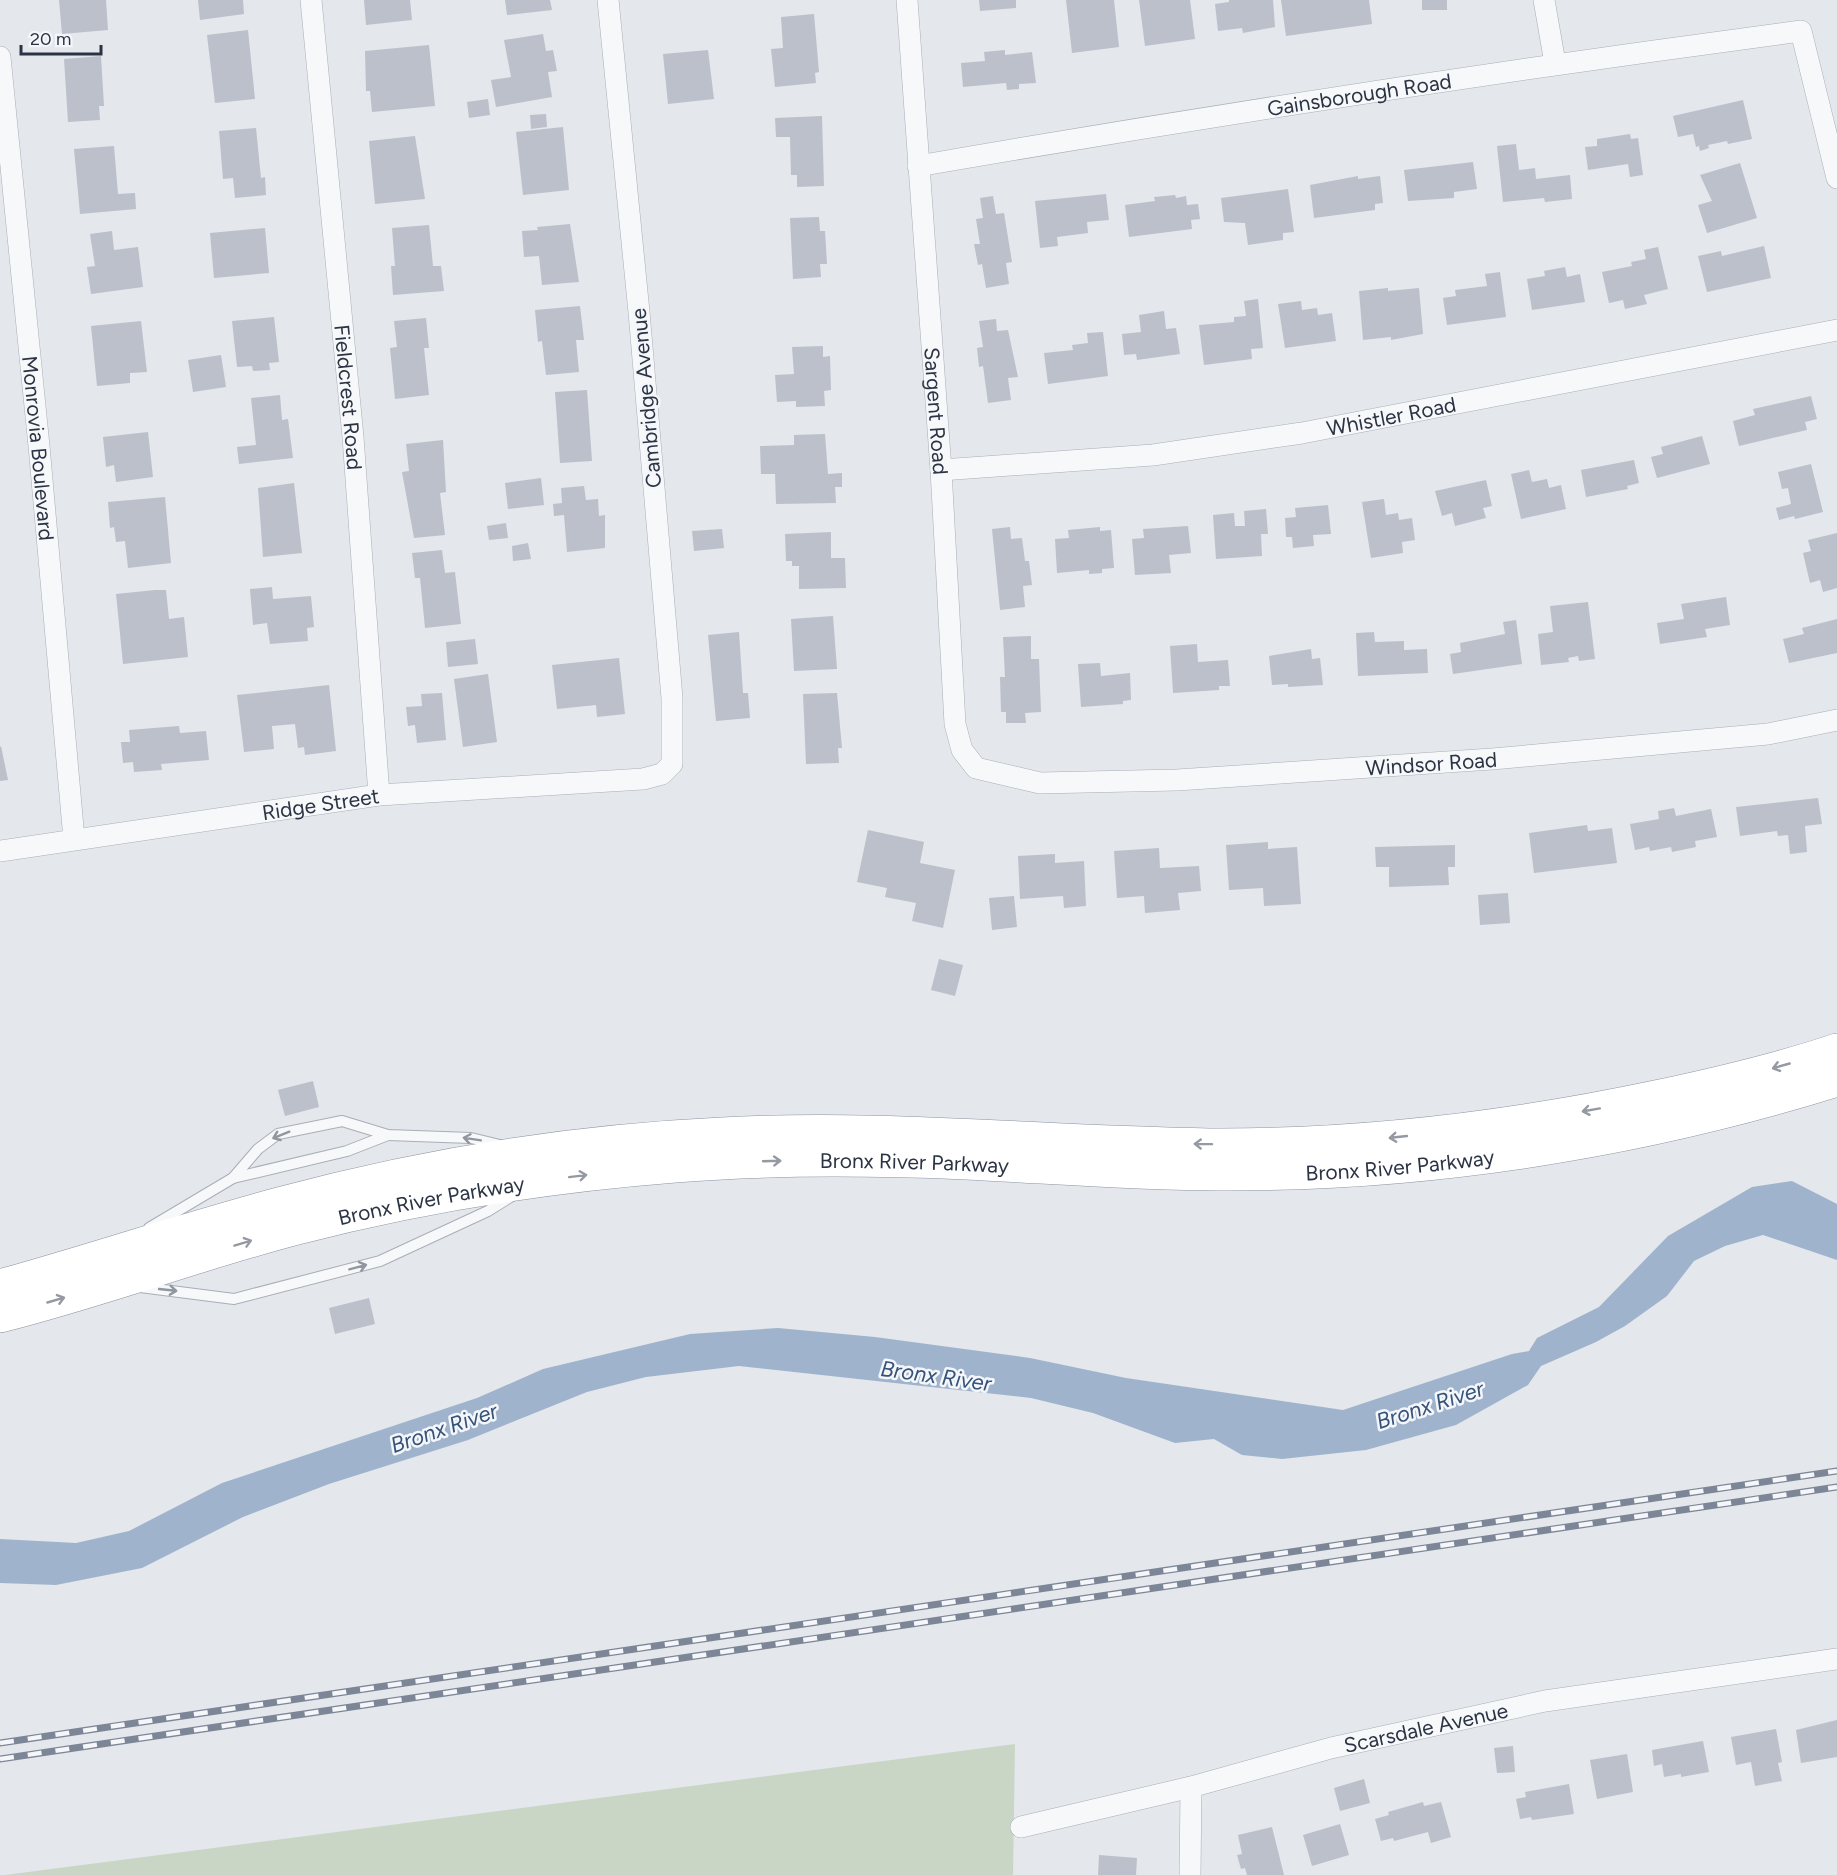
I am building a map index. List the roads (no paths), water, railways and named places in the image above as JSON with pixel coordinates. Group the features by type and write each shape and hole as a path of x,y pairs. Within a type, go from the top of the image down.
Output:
{"highway":[{"name":"Bronx River Parkway","path":"0,1286 106,1270 250,1241 333,1219 439,1197 532,1167 688,1136 813,1131 912,1132 1197,1144 1351,1142 1447,1132 1591,1110 1734,1079 1837,1050"},
{"name":"Bronx River Parkway","path":"532,1167 676,1166 816,1160 948,1162 1194,1174 1361,1170 1457,1160 1612,1136 1746,1107 1837,1080"},
{"name":"Bronx River Parkway","path":"0,1316 106,1270"}],"street":[{"name":"Fieldcrest Road","path":"310,0 353,437 379,795"},
{"name":"Cambridge Avenue","path":"608,0 638,301 672,698 672,764 662,774 643,779"},
{"name":"Sargent Road","path":"907,0 941,470 955,724 962,750 976,768 1024,779"},
{"path":"1544,0 1555,63"},
{"name":"Gainsborough Road","path":"918,166 1090,136 1555,63 1801,31 1837,178"},
{"name":"Monrovia Boulevard","path":"0,57 39,446 74,839"},
{"name":"Whistler Road","path":"941,470 1153,455 1302,433 1837,330"},
{"name":"Windsor Road","path":"1024,779 1040,783 1177,780 1492,759 1768,734 1837,720"},
{"name":"Ridge Street","path":"0,851 379,795 643,779"},
{"name":"Scarsdale Avenue","path":"1021,1827 1191,1787 1331,1748 1545,1701 1837,1659"},
{"path":"1190,1875 1191,1787"}],"lane":[{"path":"342,1121 388,1135 471,1138 532,1167 488,1211 380,1261 234,1299 106,1270 233,1178 258,1149 278,1134 342,1121"},
{"path":"233,1178 347,1151 388,1135"}],"water":[{"name":"Bronx River","path":"1792,1181 1837,1204 1837,1260 1763,1235 1725,1246 1694,1261 1667,1296 1625,1326 1596,1342 1541,1366 1528,1385 1456,1425 1366,1450 1282,1459 1242,1455 1214,1439 1175,1443 1093,1413 1031,1398 739,1366 646,1377 587,1392 468,1440 329,1484 243,1517 142,1568 56,1585 0,1583 0,1539 76,1543 129,1531 222,1483 477,1398 543,1369 690,1334 778,1328 875,1337 1030,1358 1126,1378 1343,1410 1512,1354 1529,1351 1537,1338 1599,1307 1668,1236 1752,1187"}],"railway":[{"path":"0,1743 1837,1471"},
{"path":"0,1759 1837,1487"}]}
